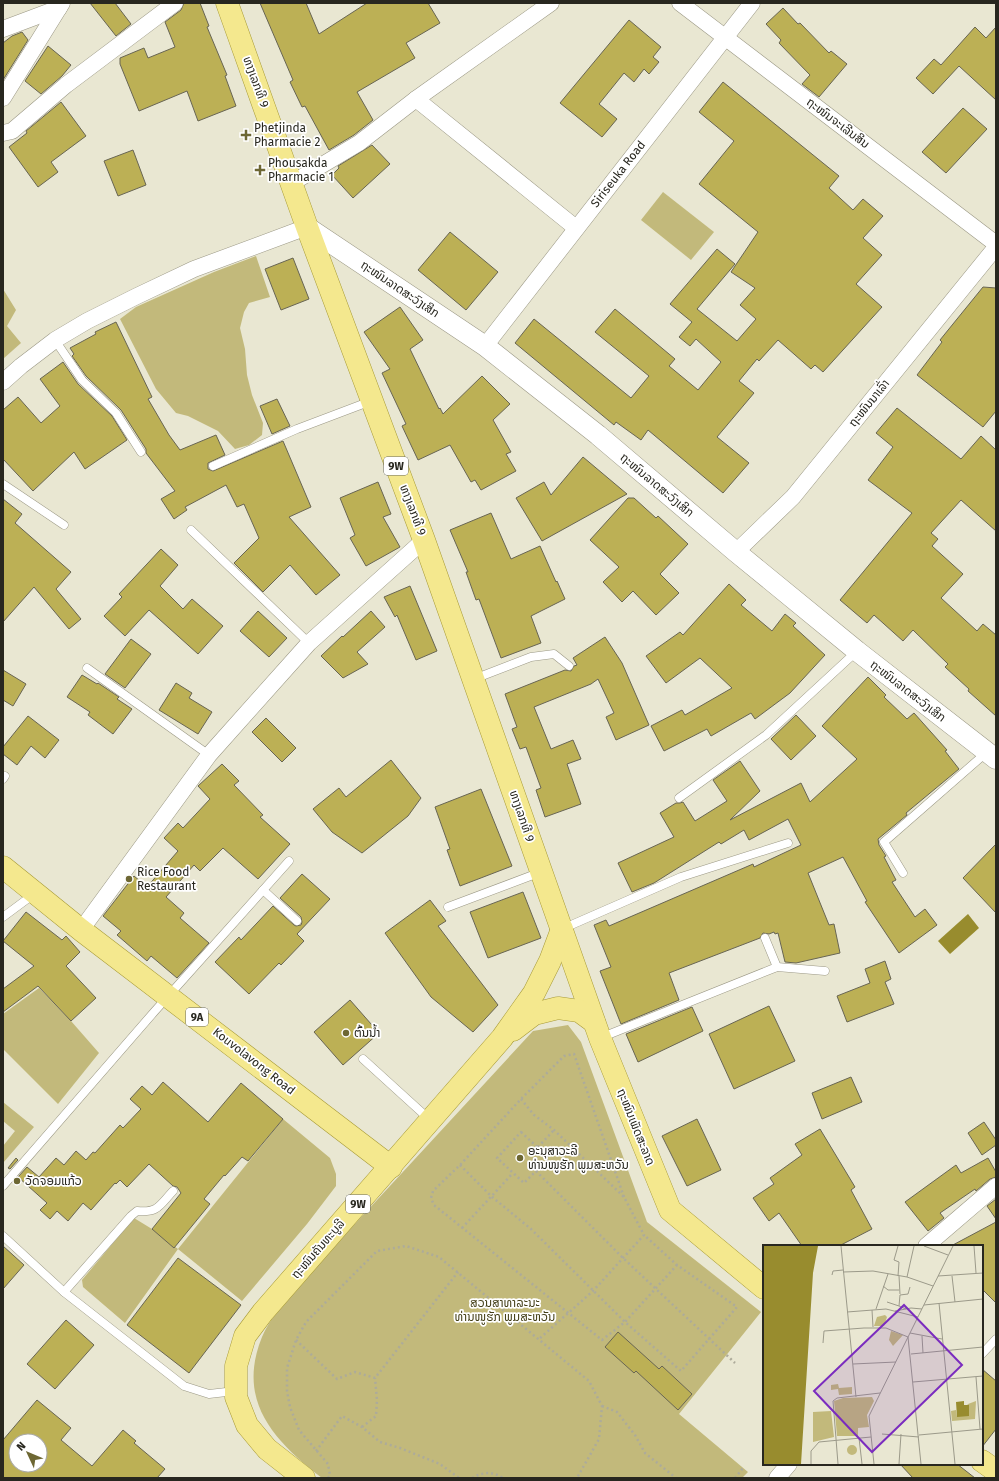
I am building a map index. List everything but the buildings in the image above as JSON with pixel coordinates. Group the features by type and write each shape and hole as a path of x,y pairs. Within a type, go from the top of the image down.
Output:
{"main road":[{"name":"ທາງເລກທີ 9","path":"228,3 307,227 424,540 562,929"},
{"name":"Kouvolavong Road","path":"3,867 35,894 391,1167"},
{"name":"ຖະໜົນເພັດສະລາດ","path":"562,929 597,1030 670,1210 763,1287"},
{"name":"ຖະໜົນຄັນທະບູລີ","path":"304,1478 267,1449 247,1425 236,1397 236,1366 245,1336 263,1312 502,1038 534,993 550,961 562,929"},
{"name":"9W","path":"502,1038 534,1014 558,1008 579,1011 597,1030"},
{"path":"983,1462 996,1472"}],"street":[{"path":"3,133 12,131 66,85 175,3"},
{"path":"292,183 359,142 416,99 551,3"},
{"name":"ຖະໜົນຈະເລີນສິນ","path":"680,3 996,244"},
{"name":"Siriseuka Road","path":"484,346 752,3"},
{"path":"3,29 60,6"},
{"path":"3,98 60,6"},
{"path":"416,99 576,228"},
{"path":"3,382 55,340 87,321 130,299 194,269 307,227"},
{"name":"ຖະໜົນລາດສະວົງເສິກ","path":"307,227 484,346 598,435 736,552 857,651 991,756"},
{"name":"ຖະໜົນນາເລົ່າ","path":"736,552 793,497 996,247"},
{"path":"82,930 209,755 309,643 424,540"},
{"path":"927,1245 996,1186"},
{"path":"777,1478 788,1465"}],"lane":[{"path":"55,340 82,380 116,413 141,452"},
{"path":"213,466 297,429 371,401"},
{"path":"3,484 64,525"},
{"path":"191,530 309,643"},
{"path":"679,798 766,735 857,651"},
{"path":"473,679 531,657 554,654 569,666"},
{"path":"87,668 209,755"},
{"path":"903,873 884,842 893,833 991,756"},
{"path":"562,929 681,877 788,843"},
{"path":"3,1186 289,861"},
{"path":"448,907 541,872"},
{"path":"263,890 297,921"},
{"path":"3,917 35,894"},
{"path":"765,938 777,967"},
{"path":"597,1030 777,967 825,971"},
{"path":"363,1059 431,1121"},
{"path":"64,1292 137,1210 147,1212 154,1211 173,1191"},
{"path":"3,1236 64,1292 184,1386 209,1394 236,1391"},
{"path":"983,1353 996,1339"}],"path":[{"path":"460,1165 492,1196 531,1230 624,1322 681,1371 737,1307 677,1265 644,1235 624,1197 574,1054 564,1056 434,1191 431,1198 434,1205 602,1340 624,1322 677,1265"},
{"path":"521,1099 534,1115 554,1130 624,1197"},
{"path":"538,1147 554,1130"},
{"path":"521,1132 549,1158 536,1171 524,1183 497,1158 521,1132"},
{"path":"536,1171 623,1258 735,1363"},
{"path":"462,1228 513,1173"},
{"path":"539,1339 569,1314 593,1291 644,1235"},
{"path":"328,1478 330,1475 328,1464 298,1430 290,1407 287,1391 287,1368 296,1340 306,1322 377,1251 406,1246 440,1257 589,1381 602,1406 600,1438 577,1478"},
{"path":"362,1427 376,1416 377,1400 375,1378 458,1272"},
{"path":"296,1340 337,1379 355,1372 375,1378"},
{"path":"602,1406 617,1412 635,1435 645,1453 676,1478"},
{"path":"316,1451 342,1416 362,1427 380,1442 400,1448 440,1464 459,1478"},
{"path":"735,1478 743,1468"},
{"path":"472,1478 488,1472 503,1478"}],"green space":[{"path":"663,192 714,232 691,260 641,220"},
{"path":"256,256 270,297 249,303 244,312 240,328 245,349 247,375 252,395 263,423 262,435 249,445 235,449 218,431 188,416 176,413 156,389 120,319 136,307 214,272"},
{"path":"3,289 16,310 7,326 21,343 3,359"},
{"path":"39,988 99,1053 58,1104 3,1049 3,1014"},
{"name":"ສວນສາທາລະນະ ທ່ານໜູຮັກ ພູມສະຫວັນ","path":"568,1025 581,1042 647,1222 761,1312 679,1414 748,1472 742,1478 322,1478 305,1464 275,1434 264,1418 257,1400 254,1381 255,1360 262,1337 268,1325 293,1291 533,1031"},
{"path":"3,1102 34,1127 3,1163 3,1146 15,1131 3,1121"},
{"path":"283,1119 330,1158 336,1174 336,1186 307,1224 242,1301 178,1249"},
{"path":"134,1218 152,1229 178,1249 125,1323 83,1287 82,1280"}],"shaded area":[{"path":"968,914 979,928 950,954 938,941"}],"place":[{"name":"Phetjinda Pharmacie 2","path":"246,135"},
{"name":"Phousakda Pharmacie 1","path":"260,170"},
{"name":"Rice Food Restaurant","path":"129,879"},
{"name":"ຕົ້ນນໍ້າ","path":"346,1033"},
{"name":"ອະນຸສາວະລີ ທ່ານໜູຮັກ ພູມສະຫວັນ","path":"520,1158"},
{"name":"ວັດຈອມແກ້ວ","path":"17,1181"}]}
